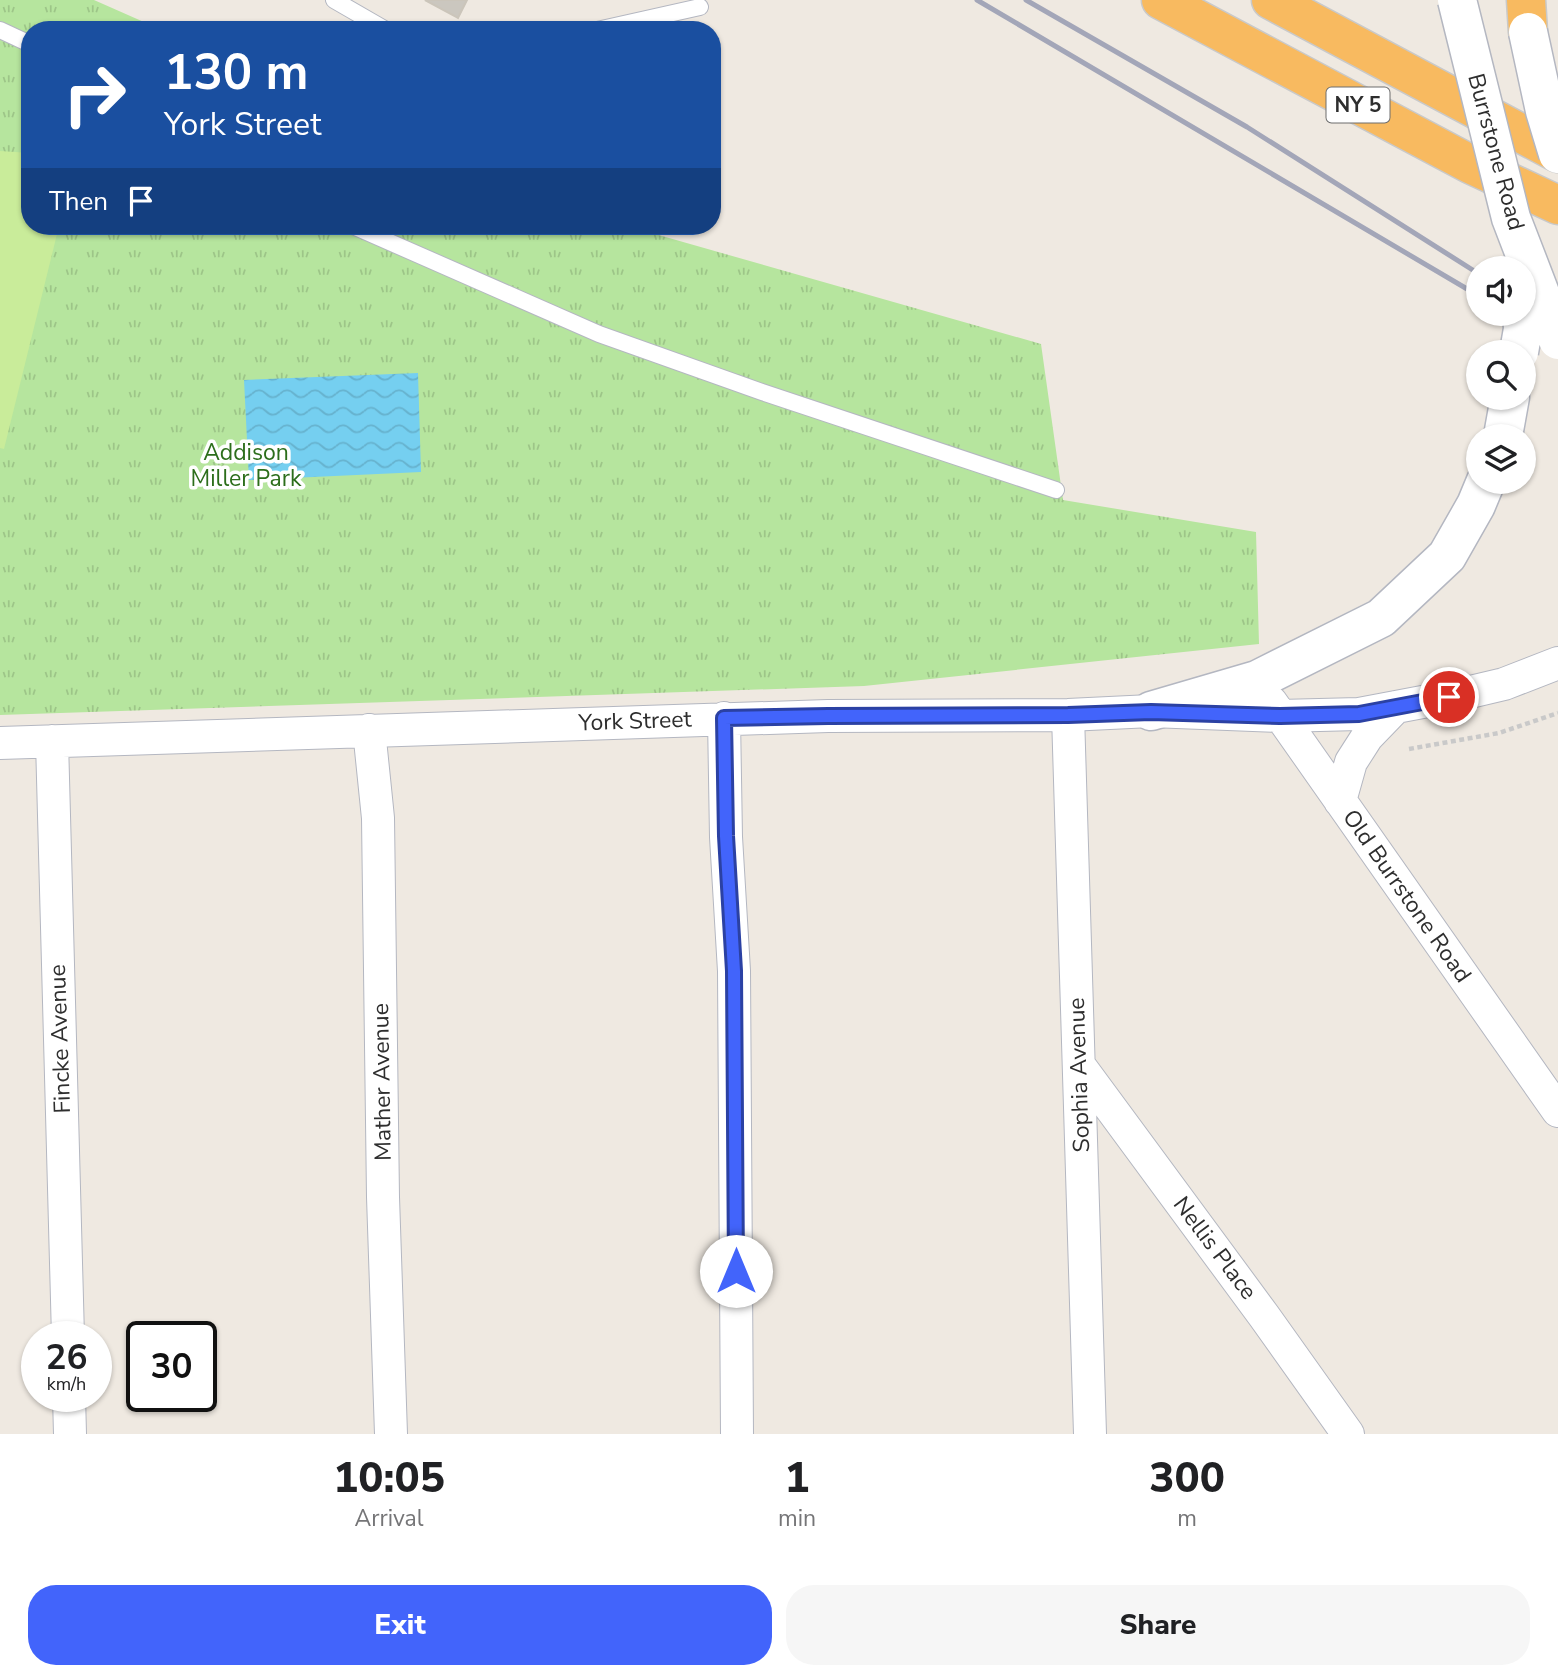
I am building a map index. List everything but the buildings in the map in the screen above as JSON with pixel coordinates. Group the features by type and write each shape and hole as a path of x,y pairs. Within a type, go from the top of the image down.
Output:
{"highway":[{"name":"NY 5","path":"1161,0 1470,164 1558,205"},
{"name":"NY 5","path":"1270,0 1558,153"}],"street":[{"name":"Burrstone Road","path":"1457,0 1511,218 1558,340"},
{"path":"1525,11 1545,111 1558,153"},
{"path":"1511,218 1516,256"},
{"path":"1151,712 1257,680 1381,618 1447,556 1481,494"},
{"name":"York Street","path":"0,743 724,718 1151,712 1280,716 1359,714 1504,684 1558,663"},
{"name":"Old Burrstone Road","path":"1257,680 1558,1111"},
{"path":"1339,801 1351,762 1367,737 1396,707"},
{"name":"Sophia Avenue","path":"1068,715 1090,1434"},
{"path":"724,718 726,836 734,971 737,1434"},
{"name":"Mather Avenue","path":"369,730 378,818 383,1197 390,1434"},
{"name":"Fincke Avenue","path":"52,741 68,1321"},
{"name":"Nellis Place","path":"1079,1065 1348,1434"},
{"path":"69,1412 70,1434"}],"lane":[{"path":"334,0 370,21"},
{"path":"637,21 700,7"},
{"path":"0,30 21,40"},
{"path":"374,235 599,334 762,392 1056,490"}],"path":[{"path":"1409,749 1499,733 1558,713"}],"green space":[{"name":"Addison Miller Park","path":"0,0 94,0 142,21 21,21 21,235 659,235 1041,344 1063,500 1256,532 1259,644 864,686 0,715"},
{"path":"0,151 21,152 21,235 57,235 4,449 0,448"}],"water":[{"path":"418,373 421,472 249,480 244,380"}],"railway":[{"path":"977,0 1466,288"},
{"path":"1026,0 1247,127 1466,266"},
{"path":"1536,312 1558,326"},
{"path":"1529,326 1558,344"}],"route":[{"path":"736,1271 734,971 726,836 724,718 1151,712 1280,716 1359,714 1449,697"}]}
